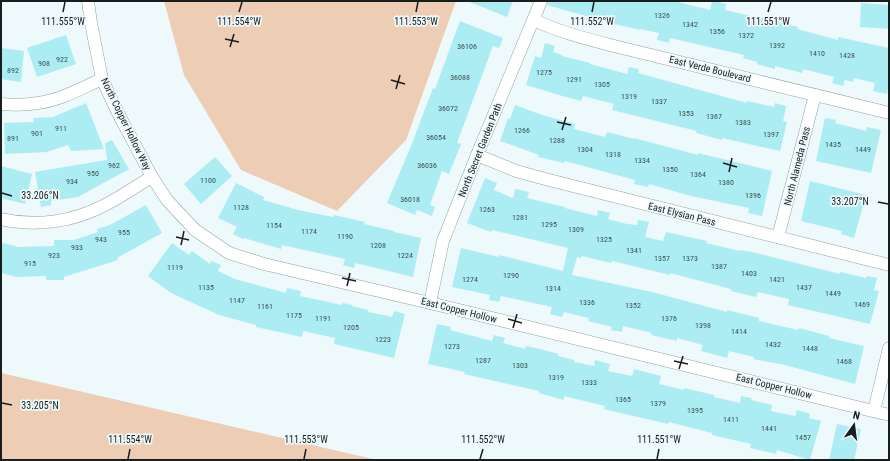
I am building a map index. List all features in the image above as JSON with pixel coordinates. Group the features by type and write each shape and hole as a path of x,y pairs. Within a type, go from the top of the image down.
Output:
{"street":[{"name":"North Copper Hollow Way","path":"88,1 102,79 152,177"},
{"name":"North Secret Garden Path","path":"430,302 443,241 541,1"},
{"name":"East Verde Boulevard","path":"534,20 548,26 601,42 889,113"},
{"path":"1,104 15,105 39,103 70,94 102,79"},
{"name":"North Alameda Pass","path":"778,237 815,95"},
{"name":"East Elysian Pass","path":"477,155 516,171 549,180 889,265"},
{"path":"1,219 16,222 49,223 81,216 104,206 152,177"},
{"name":"East Copper Hollow","path":"152,177 168,200 195,230 229,252 264,264 430,302 889,415"},
{"path":"874,411 889,348"}],"shaded area":[{"path":"164,1 456,1 406,140 337,211 241,170 184,75"},
{"path":"1,373 377,460 1,460"}],"building":[{"path":"467,1 513,1 507,17"},
{"path":"548,1 678,1 710,10 712,1 715,1 726,4 725,10 798,27 797,29 838,40 838,37 889,48 889,86 887,94 873,91 875,83 854,78 853,82 845,80 843,86 832,83 834,77 803,69 802,73 775,66 775,69 743,58 744,55 670,38 669,43 657,40 659,33 589,18 547,5"},
{"path":"861,3 889,5 889,29 860,27"},
{"path":"460,21 503,38 499,48 493,46 457,143 461,144 449,174 442,171 430,205 435,207 432,216 417,210 415,215 387,203 433,88 435,89"},
{"path":"66,35 76,64 37,77 27,48"},
{"path":"545,43 555,46 553,52 562,56 627,74 629,67 639,69 638,73 747,103 747,101 774,107 775,103 786,106 783,121 787,122 780,151 722,138 722,140 696,133 697,131 612,110 614,104 583,96 581,101 526,85 535,56 541,58"},
{"path":"1,48 24,51 21,82 1,79"},
{"path":"86,103 104,149 71,151 68,145 47,152 5,154 4,123 34,122 33,118 53,117"},
{"path":"515,105 542,115 575,124 574,129 605,137 607,132 698,155 698,153 772,171 762,216 748,213 749,208 691,196 649,184 648,187 634,184 635,180 565,161 564,163 538,157 539,155 500,141 508,118 510,119"},
{"path":"825,118 836,120 835,123 866,131 867,127 881,130 871,173 816,161"},
{"path":"112,140 129,169 78,197 51,201 51,205 41,207 35,172 107,160 105,143"},
{"path":"215,157 232,176 201,204 184,184"},
{"path":"1,166 32,174 25,204 1,198"},
{"path":"485,178 497,183 494,190 513,198 515,189 529,192 527,198 565,208 597,216 598,210 610,213 608,219 627,224 637,225 638,220 649,222 645,237 663,241 666,232 707,241 706,243 756,253 840,274 840,272 866,278 867,276 877,278 874,290 879,291 870,324 788,305 789,299 758,292 756,297 670,273 670,275 612,261 611,263 582,256 581,258 577,257 572,275 652,292 727,312 727,310 759,318 759,321 798,330 799,328 829,336 829,338 864,346 855,384 785,365 753,359 754,357 729,351 727,358 701,351 703,345 677,338 677,341 623,326 622,332 611,330 612,327 588,321 589,318 564,312 562,317 550,314 552,307 501,296 499,302 489,300 490,295 452,287 461,248 499,257 499,255 563,271 568,248 492,230 491,232 467,223"},
{"path":"810,181 866,195 854,238 841,234 842,231 801,221"},
{"path":"236,183 264,197 263,200 298,210 333,217 334,215 365,222 364,224 421,238 413,277 355,263 354,268 343,265 345,259 282,245 281,249 244,238 243,239 233,234 237,227 218,218"},
{"path":"146,205 162,233 117,258 118,260 64,277 64,280 46,280 46,276 17,277 1,273 1,243 16,246 15,247 54,246 54,240 74,240 98,232 97,229 110,225"},
{"path":"172,243 189,255 192,251 210,264 211,261 221,265 218,271 235,279 286,293 287,288 301,291 300,296 342,305 343,303 352,305 368,310 368,312 392,317 394,311 405,314 394,358 334,344 335,338 303,331 302,337 256,327 256,325 219,315 171,293 148,276"},
{"path":"437,324 451,327 450,330 492,341 494,335 505,338 503,343 525,349 526,346 559,354 558,356 574,360 574,362 594,366 595,360 610,364 608,371 632,376 634,369 661,376 659,384 714,395 714,397 740,403 741,396 752,398 751,400 772,405 771,411 795,416 797,410 810,414 809,418 821,421 810,460 777,450 776,454 750,448 751,444 712,435 712,433 669,422 668,424 604,409 605,406 564,396 564,400 539,393 539,391 464,374 465,372 428,364"},
{"path":"837,424 861,429 854,460 829,460"}]}
